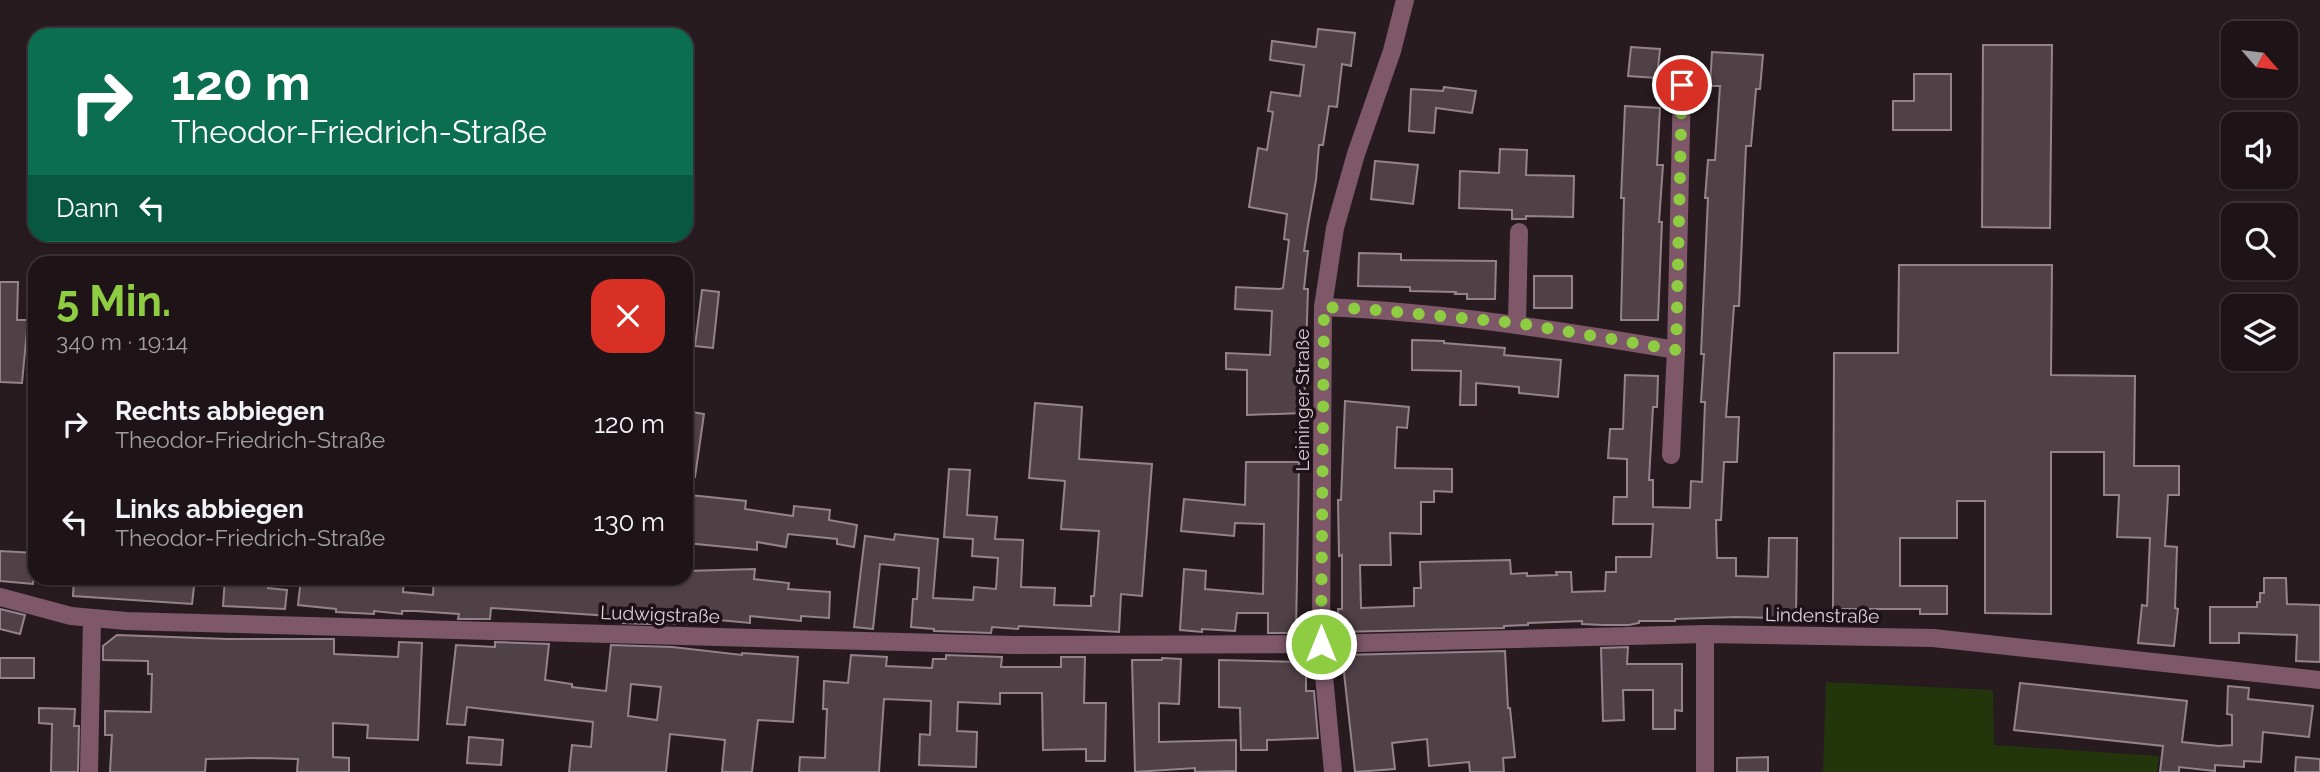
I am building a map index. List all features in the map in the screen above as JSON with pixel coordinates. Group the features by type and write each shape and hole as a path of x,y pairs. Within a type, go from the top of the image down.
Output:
{"street":[{"name":"Leininger Straße","path":"1333,772 1321,644 1324,307 1335,228 1356,155 1392,51 1405,0"},
{"path":"1671,455 1682,85"},
{"path":"1517,323 1518,232"},
{"path":"1324,307 1517,323 1676,350"},
{"name":"Ludwigstraße","path":"0,597 71,616 126,621 1014,645 1321,644"},
{"path":"89,772 92,618"},
{"path":"1705,634 1705,772"},
{"name":"Lindenstraße","path":"1321,644 1705,634 1933,638 2320,680"}],"green space":[{"path":"1826,682 1993,690 1994,745 2159,756 2157,772 1823,772"}],"building":[{"path":"1318,29 1355,33 1351,66 1342,64 1337,107 1329,106 1323,145 1319,145 1304,251 1308,251 1304,289 1308,289 1304,413 1247,415 1247,370 1226,369 1226,353 1270,355 1272,311 1235,309 1236,287 1283,288 1289,240 1284,239 1287,214 1249,207 1258,148 1267,150 1273,112 1268,111 1271,92 1300,96 1304,65 1270,60 1272,41 1316,47"},
{"path":"1983,45 2052,45 2050,228 1982,227"},
{"path":"1631,47 1660,49 1657,78 1628,76"},
{"path":"1712,52 1763,55 1760,89 1756,89 1751,146 1746,146 1739,306 1734,306 1726,417 1739,417 1737,462 1724,462 1721,520 1716,520 1717,558 1736,558 1736,576 1768,577 1769,538 1797,538 1796,621 1736,617 1639,621 1629,625 1582,624 1582,621 1528,623 1504,628 1339,632 1338,609 1342,609 1342,555 1339,556 1338,500 1341,500 1345,401 1409,407 1407,428 1397,427 1395,468 1452,469 1452,492 1434,491 1434,502 1421,502 1421,534 1390,533 1391,565 1360,565 1361,608 1414,606 1414,588 1421,588 1420,562 1510,560 1511,574 1557,575 1556,572 1571,572 1572,592 1605,591 1606,572 1616,572 1616,557 1651,557 1653,524 1613,524 1614,497 1627,497 1627,459 1608,458 1610,429 1623,429 1625,375 1658,376 1657,407 1653,407 1649,480 1653,480 1653,507 1690,508 1691,481 1702,482 1705,402 1701,402 1704,354 1701,354 1708,198 1705,198 1708,160 1715,160 1720,86 1710,86"},
{"path":"1914,74 1951,74 1951,130 1893,130 1893,101 1914,101"},
{"path":"1444,87 1476,91 1472,113 1436,108 1434,133 1409,131 1411,89 1443,91"},
{"path":"1625,106 1660,108 1657,165 1663,165 1659,222 1662,222 1658,320 1621,320 1624,198 1621,198"},
{"path":"1500,149 1527,150 1526,175 1574,176 1573,217 1526,216 1526,219 1512,219 1512,210 1459,208 1460,171 1499,173"},
{"path":"1375,161 1418,165 1413,204 1371,199"},
{"path":"1359,253 1401,254 1401,260 1496,261 1495,299 1467,299 1467,294 1455,294 1456,292 1410,291 1410,287 1358,286"},
{"path":"1899,265 2052,265 2051,375 2135,376 2134,466 2179,466 2179,495 2168,495 2165,546 2177,547 2175,608 2178,609 2174,646 2138,643 2142,605 2147,606 2150,538 2117,537 2119,495 2104,495 2104,452 2051,452 2051,614 1985,613 1985,501 1957,501 1957,538 1900,538 1900,586 1947,586 1947,614 1920,614 1920,609 1833,609 1834,353 1898,353"},
{"path":"1534,276 1572,276 1572,308 1534,308"},
{"path":"0,282 18,282 17,320 28,320 22,383 0,382"},
{"path":"702,290 719,292 713,348 695,346"},
{"path":"1412,340 1505,348 1504,355 1561,360 1558,397 1519,393 1519,387 1476,383 1476,405 1460,405 1461,371 1412,370"},
{"path":"1035,403 1082,407 1079,459 1152,464 1142,596 1121,594 1119,632 1019,626 1018,629 992,627 991,633 934,631 911,627 913,599 917,599 919,568 880,564 873,629 854,627 865,536 894,540 895,534 938,539 933,598 973,600 974,587 996,589 998,558 972,556 973,539 944,537 949,469 970,470 967,515 997,517 995,539 1023,540 1021,587 1055,588 1054,605 1091,606 1099,531 1061,529 1065,481 1029,478"},
{"path":"693,412 704,414 693,477"},
{"path":"1246,462 1299,462 1296,633 1268,633 1268,613 1237,613 1235,631 1180,630 1184,569 1206,571 1205,589 1263,594 1264,524 1235,523 1234,536 1181,531 1184,499 1245,505"},
{"path":"693,495 746,501 745,509 793,516 794,506 830,510 829,520 857,525 854,547 837,544 837,539 788,534 786,547 757,542 757,550 693,544"},
{"path":"0,551 28,553 28,584 0,581"},
{"path":"755,569 754,579 789,583 788,589 830,592 829,618 801,616 801,621 750,616 750,623 697,618 696,623 649,624 623,623 624,617 491,608 490,619 458,619 459,614 416,611 402,611 402,614 374,611 374,614 336,612 336,609 298,605 300,585 404,585 403,592 433,595 434,585 693,585 693,571"},
{"path":"2264,578 2286,578 2287,604 2320,605 2320,662 2296,661 2297,635 2239,633 2239,643 2210,643 2210,607 2257,607 2260,593 2264,593"},
{"path":"74,585 194,585 192,604 73,596"},
{"path":"224,585 268,585 268,588 287,590 285,609 223,606"},
{"path":"0,609 25,615 20,634 0,629"},
{"path":"117,635 334,639 334,654 398,657 399,642 422,643 418,740 367,738 368,725 333,723 333,757 349,758 349,772 297,772 298,759 263,758 206,759 205,772 110,772 112,735 105,735 105,711 151,712 152,674 148,674 148,661 103,660 103,646"},
{"path":"495,642 549,644 545,680 606,691 611,645 798,657 793,722 758,720 752,772 722,772 725,740 670,734 666,772 569,772 572,745 591,747 593,722 467,707 465,725 447,724 456,645 495,647","holes":["631,684 661,687 657,720 628,716"]},
{"path":"1628,647 1627,664 1682,664 1682,711 1675,710 1675,729 1653,729 1653,690 1623,690 1624,720 1603,721 1601,648"},
{"path":"1505,651 1508,708 1515,757 1503,758 1504,772 1470,772 1469,762 1429,766 1427,739 1392,743 1395,769 1355,772 1342,655"},
{"path":"851,655 887,657 886,666 932,668 933,659 946,659 946,655 1002,657 1001,667 1061,667 1061,657 1085,657 1084,703 1106,703 1105,761 1086,761 1086,749 1043,750 1042,693 1000,693 1000,704 958,702 957,731 977,732 976,767 919,765 920,734 930,735 931,701 884,699 879,772 799,772 800,757 825,758 827,709 823,709 824,681 848,683"},
{"path":"0,658 34,658 34,678 0,678"},
{"path":"1181,659 1179,704 1159,703 1159,742 1236,740 1236,771 1195,772 1195,768 1135,772 1132,660"},
{"path":"1219,660 1306,662 1306,691 1314,691 1318,738 1267,740 1267,750 1241,750 1240,708 1219,707"},
{"path":"2020,683 2187,701 2182,742 2219,746 2232,745 2232,715 2227,714 2228,686 2249,688 2248,699 2313,706 2309,737 2263,732 2261,762 2244,761 2244,767 2215,765 2215,771 2179,767 2179,772 2160,772 2163,746 2014,730"},
{"path":"39,708 75,709 74,726 79,726 78,772 51,772 52,724 39,723"},
{"path":"469,737 503,740 501,765 467,763"},
{"path":"1768,757 1768,772 1737,772 1737,758"},
{"path":"2296,757 2320,759 2320,772 2295,772"}],"route":[{"path":"1321,644 1324,307 1517,323 1676,350 1682,85"}]}
